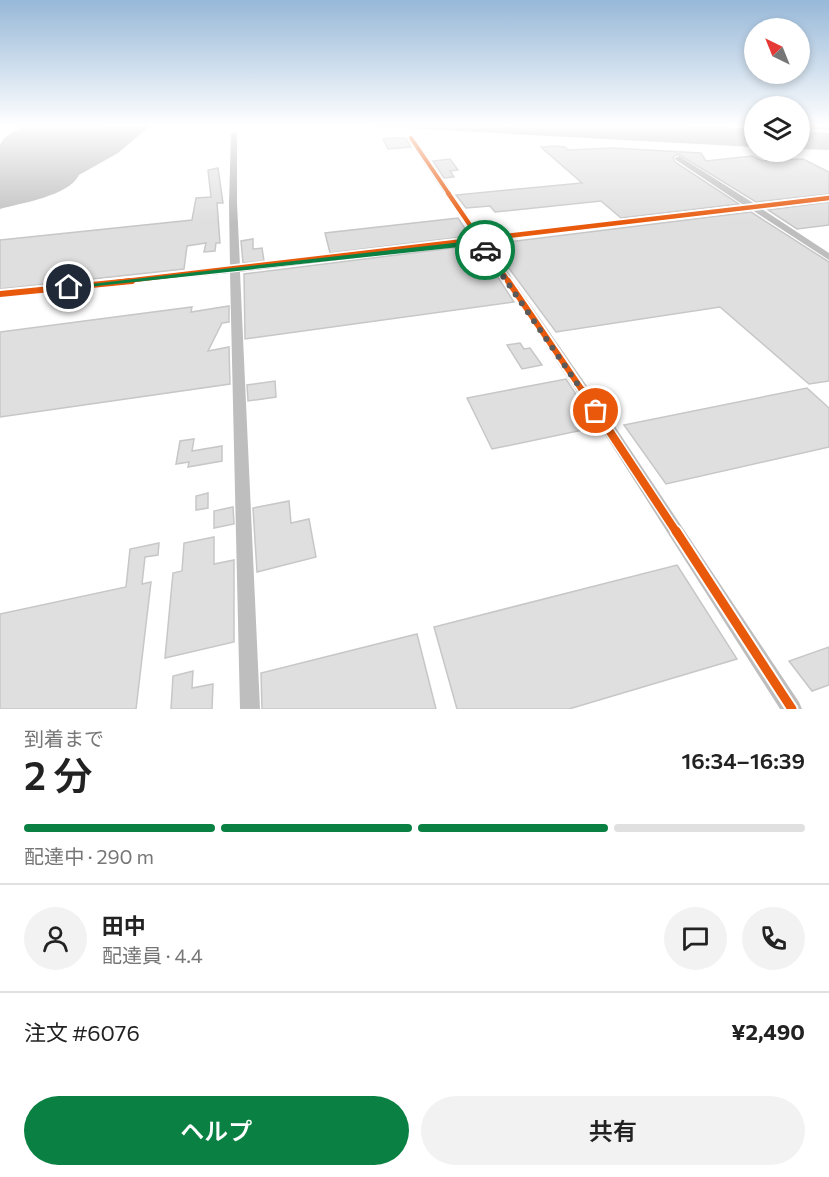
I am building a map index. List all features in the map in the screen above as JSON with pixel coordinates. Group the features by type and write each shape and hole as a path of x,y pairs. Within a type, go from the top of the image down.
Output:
{"street":[{"path":"233,157 232,203 250,709"},
{"path":"424,157 609,429 792,709"},
{"path":"679,158 829,256"},
{"path":"0,294 480,242 829,198"}],"shaded area":[{"path":"0,157 111,157 79,175 74,182 55,193 0,209"}],"building":[{"path":"552,157 673,157 675,162 739,204 621,218 601,201 495,212 490,206 466,208 456,195 582,183"},
{"path":"683,157 704,157 706,161 744,157 744,162 809,162 829,172 829,194 756,202"},
{"path":"450,159 458,170 450,171 454,177 444,178 433,161"},
{"path":"218,168 223,203 217,203 220,243 216,243 215,251 204,252 206,243 187,246 184,269 0,289 0,240 192,220 196,198 211,197 208,170"},
{"path":"829,202 829,225 797,229 768,210"},
{"path":"751,212 829,262 829,381 809,384 720,307 556,332 491,244"},
{"path":"458,218 470,236 330,253 325,233"},
{"path":"253,239 253,249 262,248 264,261 243,263 241,241"},
{"path":"477,245 514,302 245,339 244,274"},
{"path":"229,306 229,322 222,323 208,351 229,347 230,384 0,417 0,332 192,307 191,312"},
{"path":"520,343 524,349 530,348 542,365 522,369 507,345"},
{"path":"566,379 597,427 492,449 467,398"},
{"path":"275,381 276,397 248,401 247,385"},
{"path":"807,388 829,408 829,447 666,484 624,425"},
{"path":"194,439 192,451 222,446 222,461 188,467 189,462 176,464 180,441"},
{"path":"208,493 208,508 196,510 196,496"},
{"path":"289,501 291,523 309,519 316,557 257,572 253,508"},
{"path":"233,507 234,524 214,528 214,511"},
{"path":"214,537 214,564 234,560 234,642 165,658 173,573 182,571 184,543"},
{"path":"159,543 158,555 145,557 142,584 151,582 136,709 0,709 0,614 126,587 130,549"},
{"path":"677,565 737,659 569,709 457,709 434,627"},
{"path":"417,634 436,709 262,709 261,673"},
{"path":"829,647 829,685 812,691 789,661"},
{"path":"193,671 192,688 213,684 212,709 171,709 173,676"}],"cycle path":[{"path":"424,157 609,429 792,709"},
{"path":"0,294 235,270 829,198"}],"way so far":[{"path":"485,250 596,411"}],"route":[{"path":"69,287 480,242 485,250"}]}
